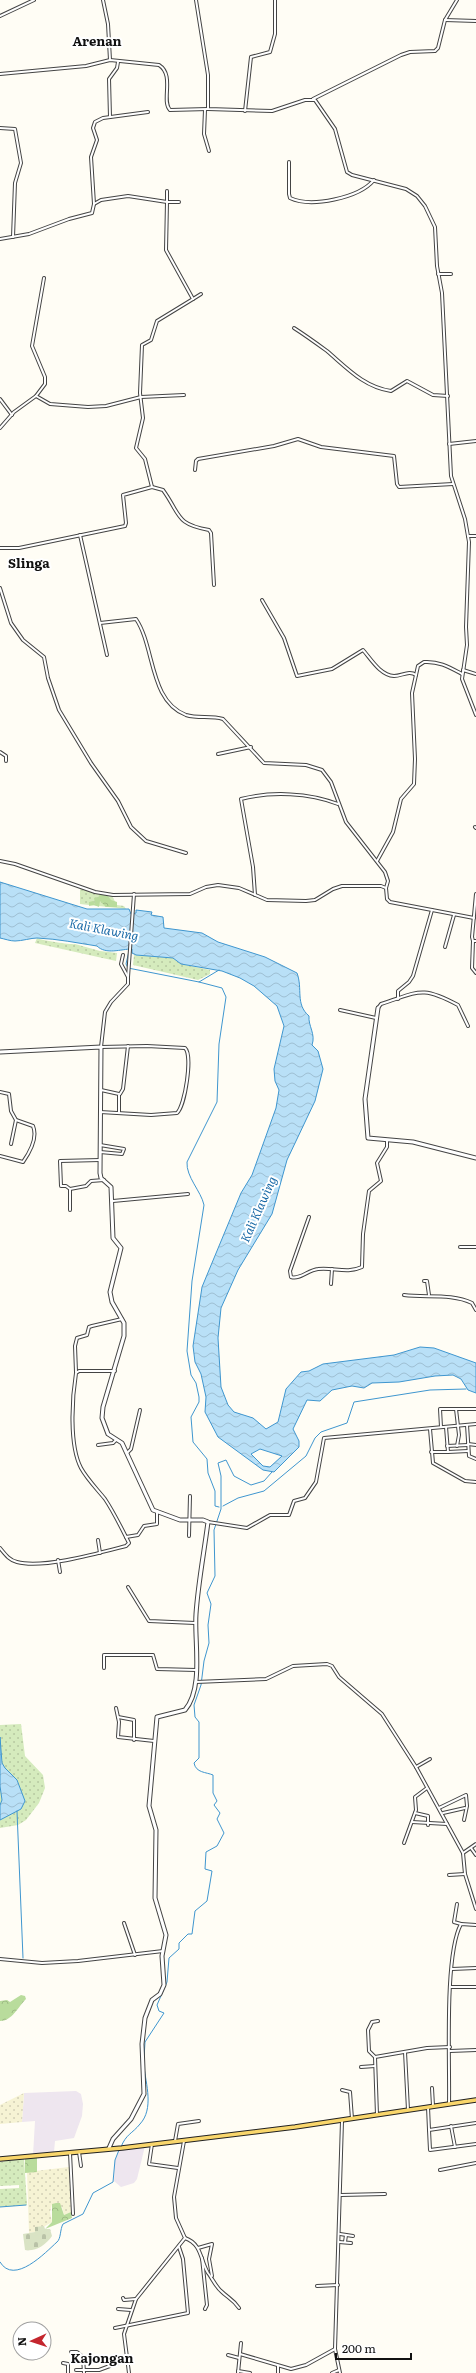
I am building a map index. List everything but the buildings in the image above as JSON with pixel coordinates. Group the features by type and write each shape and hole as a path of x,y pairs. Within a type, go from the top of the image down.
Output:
{"main road":[{"path":"0,2159 120,2148 352,2119 476,2100"}],"street":[{"path":"0,16 34,0"},
{"path":"103,0 108,24 110,60"},
{"path":"196,0 207,68 208,109"},
{"path":"244,111 251,56 270,52 274,41 275,0"},
{"path":"0,74 86,66 110,60 118,62 146,63 161,66 167,82 167,105 169,109 174,111 208,109 272,111 313,100 401,55 410,52 435,51 438,48 445,20 457,0"},
{"path":"445,20 476,21"},
{"path":"110,117 109,80 117,68 118,62"},
{"path":"313,100 325,112 335,129 347,172 410,191 428,211 435,227 438,274 442,293 448,396 449,444 453,484 465,519 468,536 466,627 468,642 462,674 463,683 476,715"},
{"path":"205,110 204,134 209,151"},
{"path":"0,239 30,234 69,219 91,214 94,204 91,157 97,137 93,126 97,120 148,112"},
{"path":"0,128 15,129 16,143 21,158 20,172 15,183 13,237"},
{"path":"289,162 289,194 290,198 297,200 336,199 358,192 374,180"},
{"path":"167,191 166,250 172,265 194,299"},
{"path":"94,204 100,200 128,196 167,202 179,202"},
{"path":"438,274 451,274"},
{"path":"0,428 12,414 36,396 42,389 45,380 32,346 44,278"},
{"path":"152,487 145,459 136,448 143,421 140,397 142,345 151,340 157,321 202,294"},
{"path":"294,328 365,382 391,391 407,381 433,395 448,396"},
{"path":"36,396 50,404 85,407 106,406 140,397 184,395"},
{"path":"0,399 12,414"},
{"path":"195,470 196,461 198,459 274,446 298,439 321,447 394,456 397,484 399,487 453,484"},
{"path":"449,444 476,441"},
{"path":"0,548 19,548 126,525 123,495 152,487 163,490 179,516 188,525 209,530 211,533 214,585"},
{"path":"80,535 107,655"},
{"path":"468,536 476,536"},
{"path":"0,588 13,628 23,640 44,657 48,678 59,710 91,763 118,801 131,827 146,841 186,853"},
{"path":"262,600 284,638 296,676 332,669 363,650 372,662 389,674 395,676 411,673 416,675"},
{"path":"100,623 136,619 161,691 167,700 186,715 223,719 251,747 261,761 267,764 306,765 322,770 331,782 346,822 377,861 388,878 386,888 387,900 390,902 474,918"},
{"path":"377,861 393,832 401,799 414,784 415,759 412,703 419,664 426,662 448,666 462,674"},
{"path":"462,670 476,674"},
{"path":"218,754 251,747"},
{"path":"0,752 2,756 6,756 6,761"},
{"path":"255,895 253,867 241,799 298,795 314,797 338,804"},
{"path":"0,861 16,864 104,894 134,896 190,894 206,887 218,885 235,886 271,900 306,901 315,900 327,892 342,886 372,885 386,888"},
{"path":"476,894 474,918 475,941 472,968 476,973"},
{"path":"134,896 130,966 126,988 111,1002 105,1012 101,1047 100,1173 111,1187 113,1201 113,1238 121,1250 110,1292 112,1302 122,1319 124,1336 102,1412 105,1431 122,1443 150,1506 157,1512 177,1519 203,1520 216,1524 247,1528 270,1515 289,1515 294,1501 305,1498 316,1482 324,1438 476,1424"},
{"path":"398,998 398,992 413,976 432,910"},
{"path":"445,948 454,915"},
{"path":"123,955 121,964 128,977"},
{"path":"468,1026 458,1005 435,994 422,992 381,1004 378,1008 376,1018 365,1099 365,1126 367,1137 370,1140 413,1142 476,1158"},
{"path":"340,1010 376,1018"},
{"path":"119,1113 120,1094 124,1087 128,1046"},
{"path":"0,1052 128,1046 186,1048 188,1054 187,1079 181,1107 178,1113 151,1115 100,1112"},
{"path":"100,1090 120,1094"},
{"path":"0,1092 9,1094 11,1111 16,1120 34,1127 32,1150 22,1162 0,1156"},
{"path":"11,1144 16,1120"},
{"path":"309,1218 290,1276 296,1278 316,1269 347,1271 362,1268 363,1234 369,1191 372,1186 380,1182 377,1163 387,1147 387,1140"},
{"path":"100,1145 124,1149 122,1154 100,1152"},
{"path":"100,1160 60,1162 61,1186 66,1186 70,1189 86,1186 91,1181 104,1180"},
{"path":"70,1189 70,1210"},
{"path":"113,1201 188,1194"},
{"path":"460,1247 476,1247"},
{"path":"331,1284 332,1269"},
{"path":"424,1281 427,1281 429,1295"},
{"path":"404,1296 429,1295 470,1301 476,1310"},
{"path":"0,1548 6,1556 16,1562 36,1563 100,1553 128,1546 126,1537 106,1501 84,1472 77,1459 73,1421 77,1338 87,1336 89,1327 122,1319"},
{"path":"76,1373 81,1371 115,1371"},
{"path":"456,1409 458,1426 457,1446"},
{"path":"441,1427 439,1410 476,1409"},
{"path":"127,1454 131,1449 140,1410"},
{"path":"467,1425 468,1451 470,1458 476,1459"},
{"path":"446,1427 448,1452"},
{"path":"430,1428 433,1463 449,1470 465,1481 476,1482"},
{"path":"98,1445 113,1443 116,1440"},
{"path":"447,1446 476,1445"},
{"path":"431,1452 468,1451"},
{"path":"189,1536 190,1496"},
{"path":"126,1537 138,1535 144,1526 157,1524 157,1512"},
{"path":"109,2148 113,2139 131,2119 144,2094 142,2044 145,2018 154,1996 160,1994 164,1985 163,1951 166,1935 155,1894 156,1825 149,1806 154,1741 157,1717 184,1710 193,1694 196,1670 196,1623 208,1522"},
{"path":"98,1540 100,1553"},
{"path":"58,1560 60,1572"},
{"path":"128,1587 148,1621 196,1623"},
{"path":"104,1668 104,1655 153,1654 157,1669 196,1670"},
{"path":"195,1682 266,1679 293,1666 329,1665 339,1677 382,1714 416,1767 463,1853 465,1874 476,1909"},
{"path":"116,1708 118,1717 118,1737 134,1740 154,1741"},
{"path":"118,1717 134,1720 134,1740"},
{"path":"416,1767 430,1759"},
{"path":"404,1843 412,1822 416,1794 427,1788"},
{"path":"439,1808 466,1795 467,1806 465,1808 464,1820"},
{"path":"442,1814 465,1808"},
{"path":"414,1813 428,1816 428,1825"},
{"path":"412,1822 428,1825 447,1824"},
{"path":"463,1853 476,1844"},
{"path":"471,1848 476,1855"},
{"path":"449,1875 465,1874"},
{"path":"457,1904 454,1922 476,1925"},
{"path":"124,1923 134,1955"},
{"path":"449,2104 452,1969 454,1948 461,1924"},
{"path":"0,1959 42,1963 98,1960 163,1951"},
{"path":"452,1969 476,1968"},
{"path":"451,1987 476,1987"},
{"path":"376,2057 369,2050 368,2030 372,2022 378,2021"},
{"path":"376,2057 450,2047"},
{"path":"450,2051 476,2050"},
{"path":"405,2052 408,2110"},
{"path":"376,2057 377,2115"},
{"path":"361,2067 375,2066"},
{"path":"432,2088 433,2106"},
{"path":"342,2090 350,2092 352,2119"},
{"path":"428,2107 430,2150 476,2144"},
{"path":"332,2373 339,2372 335,2349 340,2242 342,2120"},
{"path":"175,2141 178,2124 199,2121"},
{"path":"429,2130 476,2123"},
{"path":"451,2126 455,2147"},
{"path":"184,2140 174,2187 175,2212 184,2238 198,2248 208,2272 221,2291 232,2298 239,2308"},
{"path":"152,2144 149,2164 178,2168"},
{"path":"79,2151 80,2166"},
{"path":"70,2152 73,2214"},
{"path":"440,2170 476,2163"},
{"path":"341,2195 385,2194"},
{"path":"340,2234 353,2236"},
{"path":"345,2242 346,2235"},
{"path":"129,2373 124,2341 126,2325 131,2310 136,2299 179,2247 184,2238"},
{"path":"340,2242 351,2243"},
{"path":"198,2248 212,2244 208,2259 213,2279"},
{"path":"115,2328 126,2325 136,2325 188,2313 184,2259 179,2247"},
{"path":"202,2256 208,2307 205,2309"},
{"path":"317,2286 338,2285"},
{"path":"123,2298 136,2299"},
{"path":"118,2309 131,2310"},
{"path":"241,2343 238,2372 250,2373"},
{"path":"240,2354 291,2369 298,2368 335,2349"},
{"path":"71,2352 77,2352 84,2357 84,2371"},
{"path":"228,2355 239,2358"},
{"path":"76,2370 99,2370 126,2360"},
{"path":"63,2363 68,2364 68,2373"},
{"path":"278,2366 278,2373"},
{"path":"298,2368 299,2373"}],"shaded area":[{"path":"76,2091 81,2094 83,2104 82,2116 74,2138 55,2141 54,2152 33,2155 35,2121 22,2122 24,2093"},
{"path":"24,2093 22,2122 0,2124 0,2105"},
{"path":"145,2146 137,2179 134,2183 121,2187 114,2181 115,2160 120,2149"},
{"path":"69,2167 71,2212 64,2215 62,2207 52,2204 50,2212 52,2222 35,2232 29,2233 27,2172"}],"green space":[{"path":"80,889 112,896 117,905 124,906 126,909 80,904"},
{"path":"100,894 107,895 111,900 117,902 117,907 106,907 100,901 99,907 94,905 89,906 89,902 93,901 95,904 94,898 98,898"},
{"path":"37,938 117,953 116,961 35,943"},
{"path":"134,955 173,958 181,964 210,970 210,974 198,980 133,965"},
{"path":"21,1724 25,1756 43,1775 45,1788 39,1803 26,1820 18,1825 0,1828 0,1725"},
{"path":"21,1995 25,1996 26,1999 8,2019 0,2021 0,2001 7,2000 10,2002"},
{"path":"37,2157 37,2172 25,2173 25,2158"},
{"path":"24,2158 27,2205 0,2207 0,2189 19,2188 19,2185 0,2186 0,2162"},
{"path":"60,2203 64,2215 71,2212 72,2218 45,2229 52,2222 52,2204"},
{"path":"44,2226 45,2229 50,2229 52,2236 50,2239 36,2249 25,2250 23,2234 35,2232 35,2227"}],"water":[{"name":"Kali Klawing","path":"0,882 87,909 129,909 131,914 136,913 136,910 152,912 151,915 163,917 164,928 202,933 218,942 265,957 297,973 302,1006 309,1016 313,1034 312,1045 318,1051 323,1069 315,1101 287,1160 272,1214 238,1270 221,1308 218,1338 221,1387 228,1405 234,1412 253,1418 266,1429 278,1422 286,1389 301,1372 309,1371 323,1364 394,1355 420,1347 434,1348 476,1363 476,1393 468,1390 461,1379 453,1375 435,1376 399,1382 372,1383 364,1388 352,1386 332,1390 320,1401 307,1400 293,1429 299,1441 299,1447 274,1472 263,1470 218,1437 205,1412 206,1397 201,1374 195,1362 193,1346 202,1287 241,1193 252,1175 276,1108 279,1090 275,1081 274,1069 284,1026 277,1006 254,986 240,978 222,971 181,964 173,958 136,955 132,953 132,949 109,951 101,949 97,946 53,939 37,938 15,941 0,938","holes":["260,1449 282,1456 270,1467 263,1466 251,1454"]},
{"path":"0,1737 2,1763 17,1780 25,1801 21,1809 0,1820 0,1805 2,1800 0,1786"}],"waterway":[{"path":"129,951 126,964 128,968 199,982 219,970"},
{"path":"199,982 222,988 226,997 219,1044 217,1102 187,1162 187,1168 191,1179 200,1194 204,1205 192,1281 187,1351 191,1375 196,1383 199,1397 199,1402 191,1417 193,1442 207,1459 208,1473 215,1491 215,1506 219,1507"},
{"path":"223,1506 238,1498 264,1491 306,1456 315,1438 321,1432 347,1423 354,1402 430,1390 466,1389"},
{"path":"144,2058 145,2042 164,2013 159,2011 157,2005 167,1982 169,1958 179,1949 179,1943 188,1934 192,1934 195,1911 207,1901 212,1871 205,1869 206,1852 217,1846 224,1833 217,1819 220,1813 214,1805 217,1801 213,1793 213,1775 197,1769 194,1763 199,1758 199,1722 195,1717 194,1705 201,1685 204,1661 209,1643 208,1625 211,1604 207,1593 215,1576 214,1530 221,1509 221,1476 218,1463 226,1460 234,1476 251,1485 264,1481 272,1472"},
{"path":"17,1811 23,1958"},
{"path":"121,2147 127,2137 140,2124 147,2111 148,2096 144,2067"},
{"path":"0,2262 6,2268 13,2270 21,2269 30,2265 57,2242 63,2224 83,2214 93,2193 113,2182 115,2160 119,2150"},
{"path":"0,2207 26,2205"}],"district":[{"name":"Arenan","path":"97,40"},
{"name":"Slinga","path":"29,562"},
{"name":"Kajongan","path":"102,2357"}]}
